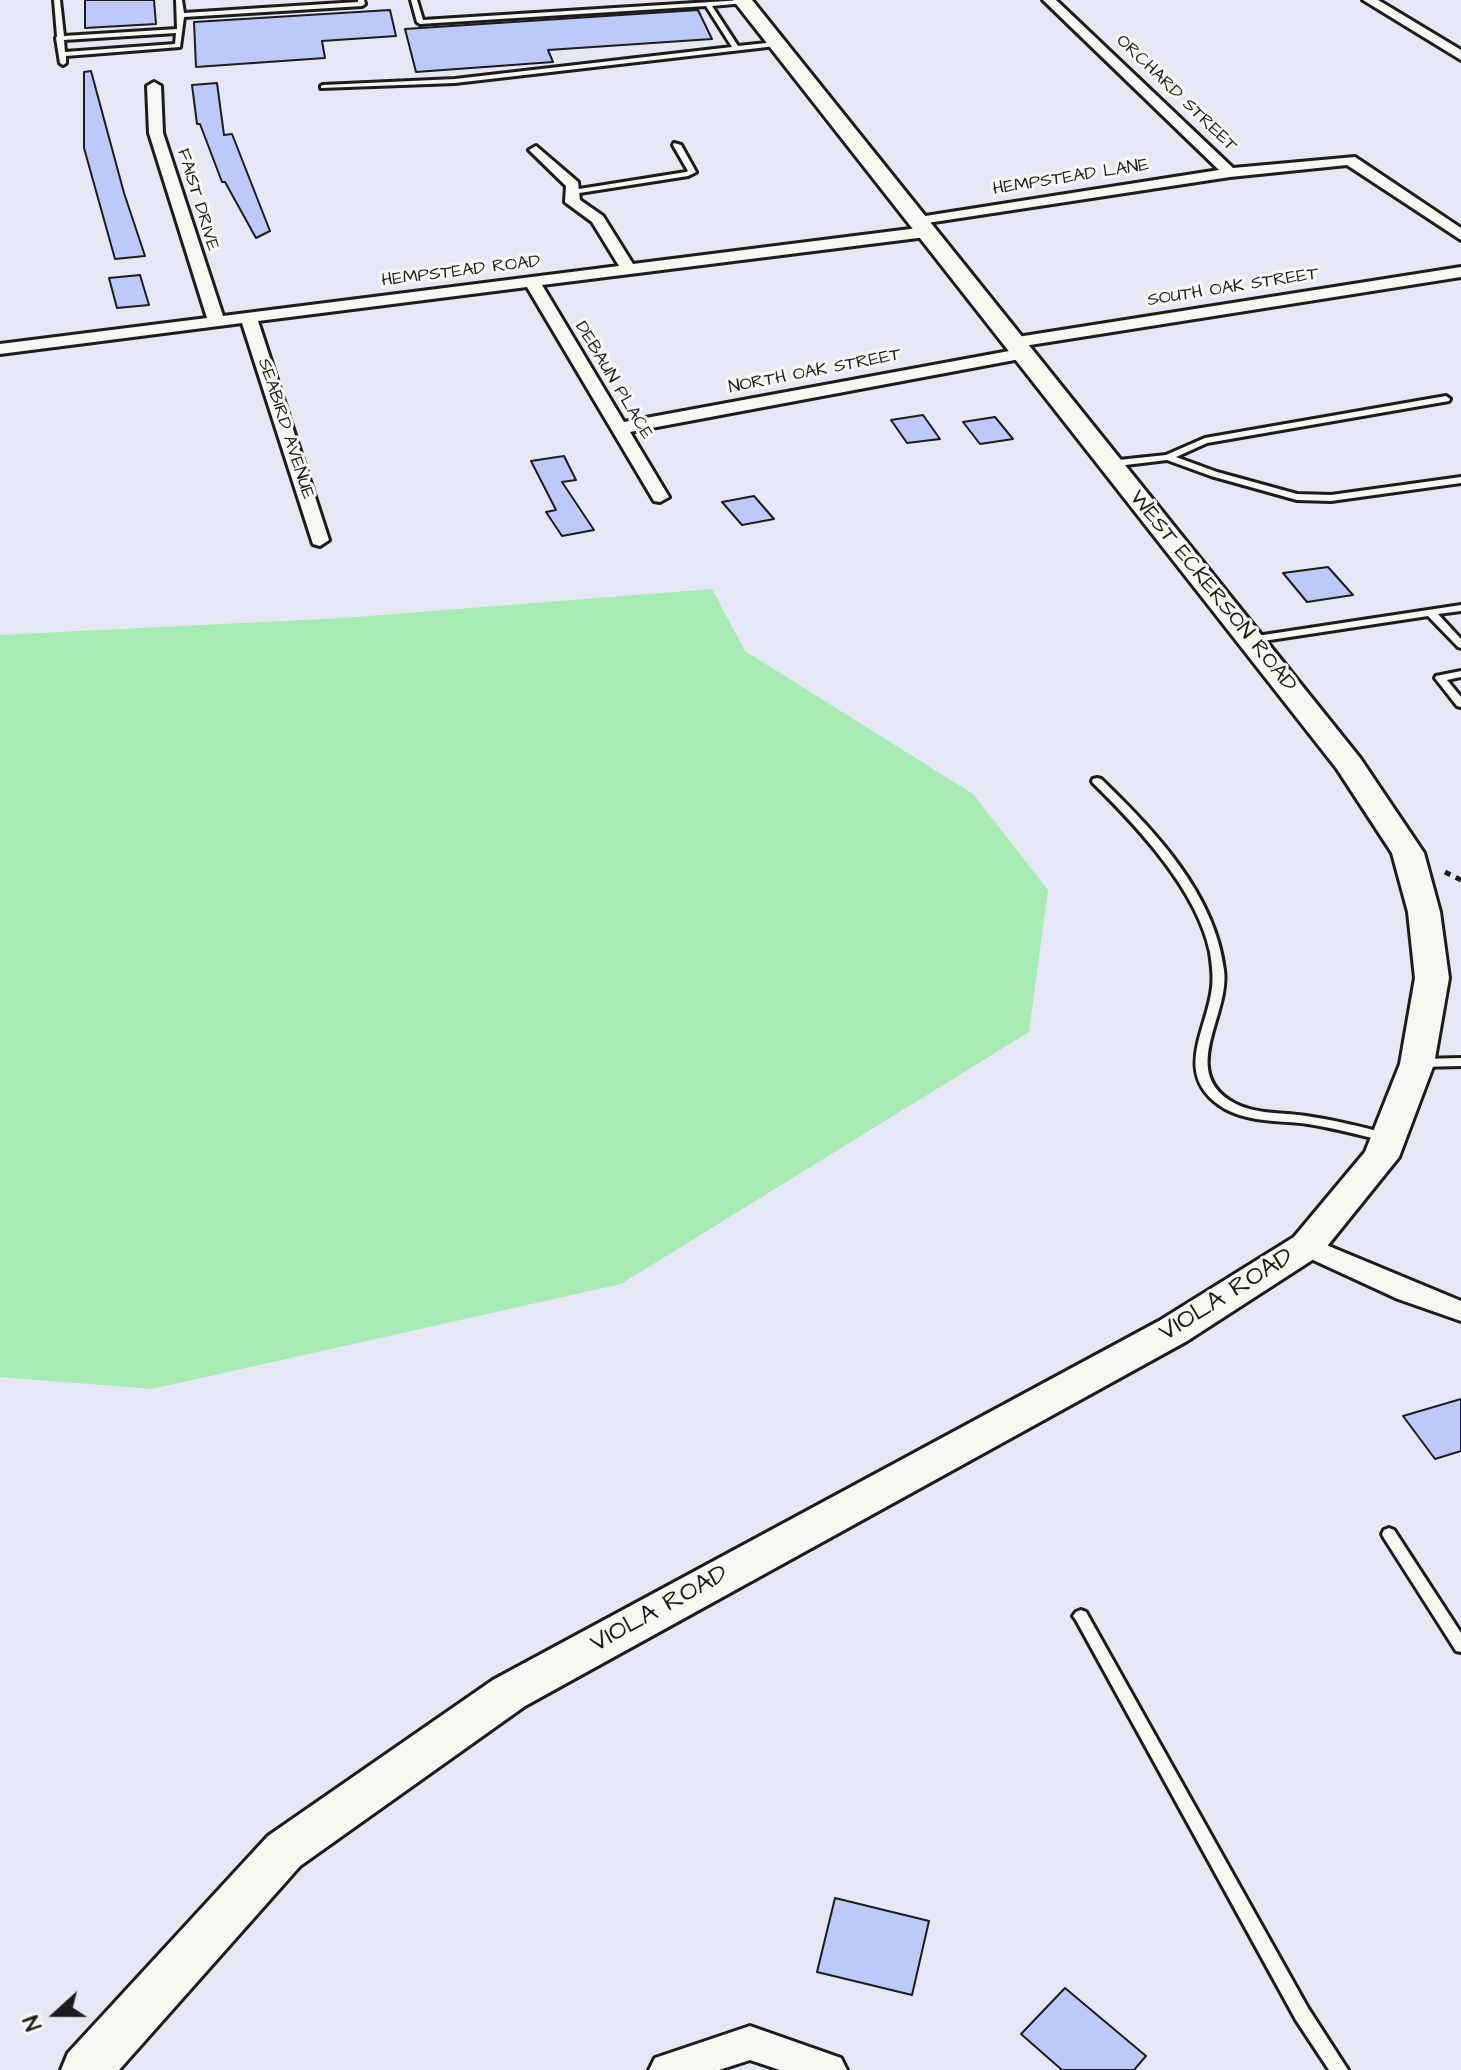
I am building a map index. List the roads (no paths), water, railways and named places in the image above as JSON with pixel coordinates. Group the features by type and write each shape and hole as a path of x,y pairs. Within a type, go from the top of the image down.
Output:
{"street":[{"name":"ORCHARD STREET","path":"1049,0 1230,173 1350,160 1461,235"},
{"path":"1369,0 1461,56"},
{"name":"WEST ECKERSON ROAD","path":"742,1 1349,764 1408,853 1424,912 1432,978 1417,1064 1381,1157 1307,1246"},
{"name":"FAIST DRIVE","path":"154,86 156,133 217,323"},
{"path":"536,150 573,185 572,202 598,219 629,270"},
{"name":"HEMPSTEAD LANE","path":"922,227 1230,173"},
{"name":"HEMPSTEAD ROAD","path":"0,349 533,284 922,227"},
{"name":"SOUTH OAK STREET","path":"1016,348 1461,272"},
{"name":"DEBAUN PLACE","path":"533,284 660,497"},
{"name":"SEABIRD AVENUE","path":"249,319 320,540"},
{"name":"NORTH OAK STREET","path":"617,429 1016,348"},
{"path":"1307,1246 1407,1292 1461,1311"},
{"name":"VIOLA ROAD","path":"86,2070 284,1851 509,1693 1173,1331 1307,1246"},
{"path":"667,2070 750,2043 829,2070"}],"lane":[{"path":"57,0 63,63"},
{"path":"61,54 178,46 179,0"},
{"path":"181,15 362,4 361,0"},
{"path":"414,0 420,22 742,1"},
{"path":"708,4 735,47"},
{"path":"59,38 180,31"},
{"path":"323,87 455,81 776,44"},
{"path":"573,192 688,174 692,172 689,161 677,145"},
{"path":"1109,464 1168,457 1205,441 1446,399"},
{"path":"1168,457 1214,474 1297,497 1359,497 1461,480"},
{"path":"1250,640 1461,608"},
{"path":"1431,613 1461,645"},
{"path":"1461,674 1440,678 1461,704"},
{"path":"1097,781 1133,815 1154,842 1197,907 1213,943 1219,977 1216,1003 1199,1055 1200,1071 1208,1086 1221,1101 1239,1110 1325,1123 1388,1137"},
{"path":"1417,1064 1461,1062"},
{"path":"1389,1534 1461,1646"},
{"path":"1081,1616 1302,2014 1339,2070"}]}
